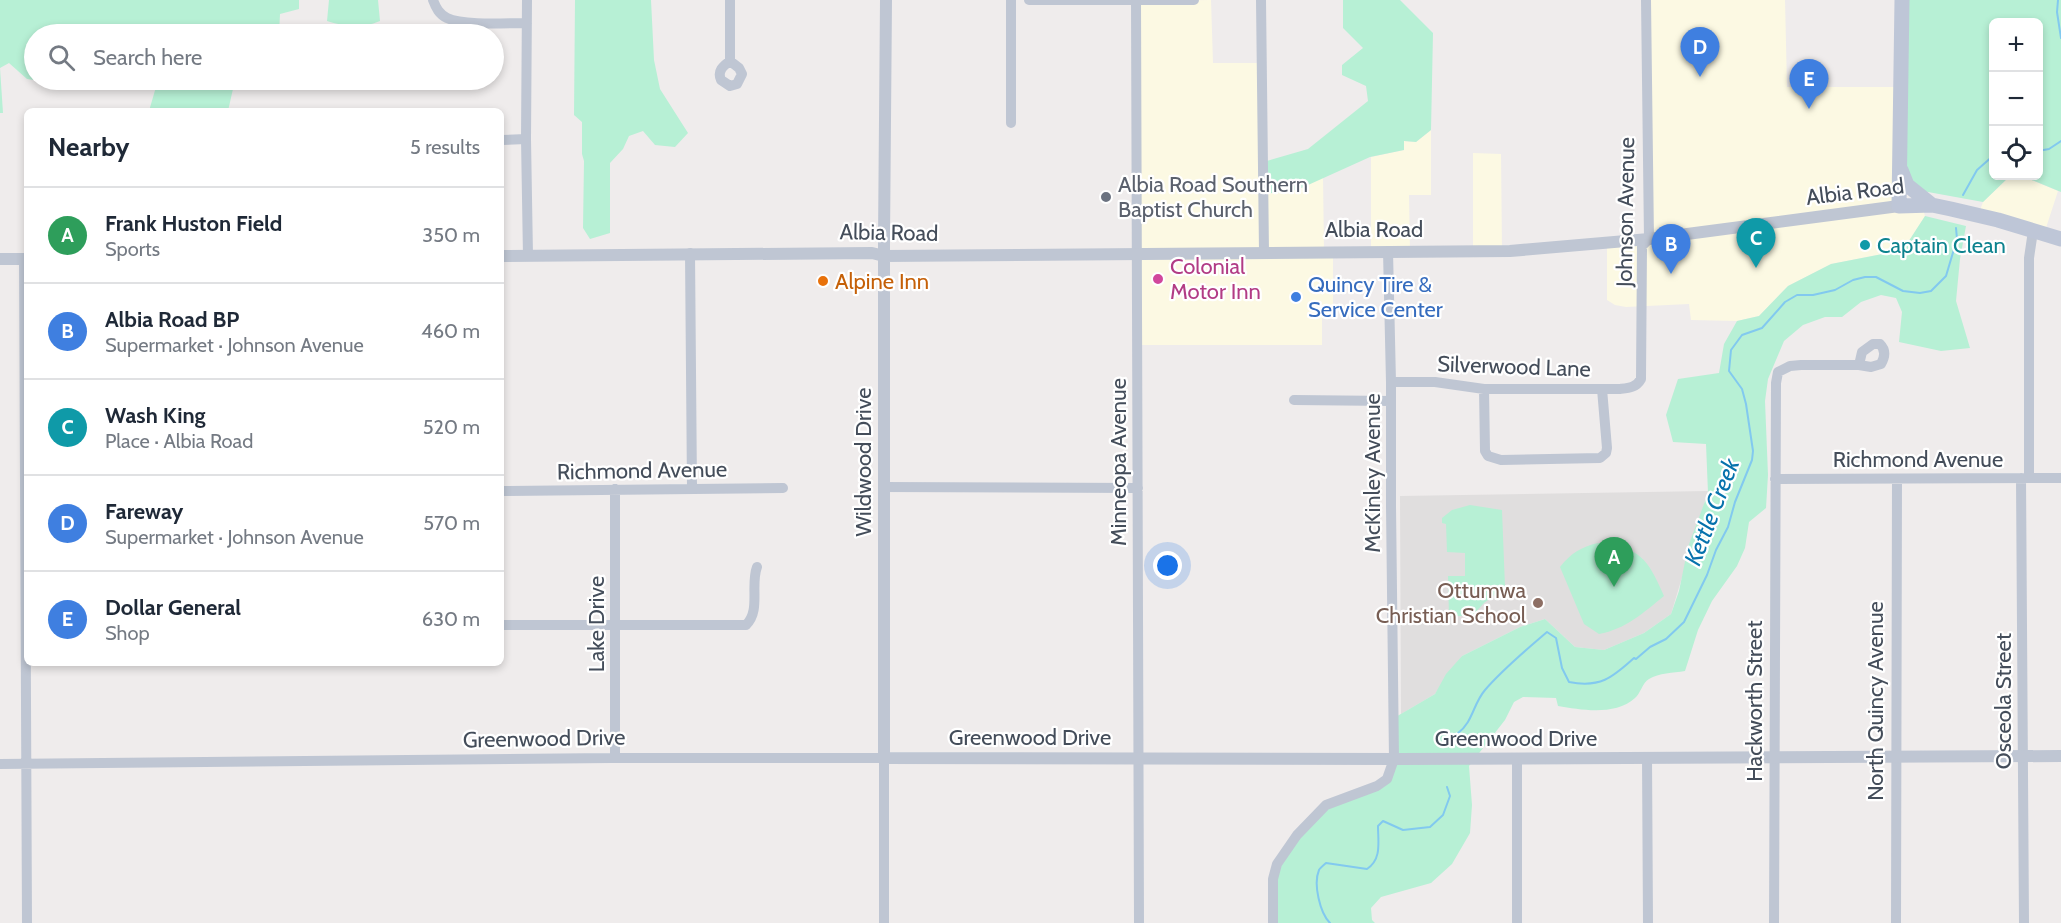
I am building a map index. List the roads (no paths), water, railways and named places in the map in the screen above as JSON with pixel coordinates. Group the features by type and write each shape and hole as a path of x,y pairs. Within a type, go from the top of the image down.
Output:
{"main road":[{"path":"1899,206 1902,0"},
{"path":"1899,167 1907,185 1932,205"},
{"name":"Albia Road","path":"1899,206 1932,205 1998,220 2061,239"}],"street":[{"path":"433,0 436,9 447,18 462,22 527,23"},
{"path":"528,0 526,140 528,256"},
{"path":"730,0 730,61"},
{"name":"Wildwood Drive","path":"884,923 886,0"},
{"path":"1011,0 1011,123"},
{"path":"1029,0 1194,0"},
{"name":"Minneopa Avenue","path":"1136,0 1138,923"},
{"path":"1261,0 1264,252"},
{"name":"Johnson Avenue","path":"1634,387 1641,380 1642,246 1649,239 1646,0"},
{"path":"504,140 526,140"},
{"name":"Albia Road","path":"504,256 872,253 884,256 1510,251 1649,239 1899,206"},
{"name":"Osceola Street","path":"2024,923 2025,478 2029,258 2033,231"},
{"name":"McKinley Avenue","path":"1389,251 1394,759"},
{"path":"690,254 692,489"},
{"path":"0,259 24,259"},
{"name":"Hackworth Street","path":"1774,923 1776,383 1778,372 1790,366 1859,365"},
{"name":"Silverwood Lane","path":"1391,382 1435,382 1484,389 1634,387"},
{"path":"1484,389 1485,451 1488,456 1501,460 1600,458 1606,453 1607,448 1602,388"},
{"path":"1294,400 1391,401"},
{"name":"North Quincy Avenue","path":"1896,923 1897,478"},
{"name":"Richmond Avenue","path":"1775,479 2061,478"},
{"path":"884,487 1138,488"},
{"name":"Richmond Avenue","path":"504,491 783,488"},
{"name":"Lake Drive","path":"615,489 615,758"},
{"path":"504,625 746,625 754,616 754,577 758,567"},
{"path":"27,666 27,923"},
{"name":"Greenwood Drive","path":"0,764 615,758 1517,759 2061,756"},
{"path":"1647,758 1648,923"},
{"path":"1273,923 1273,879 1277,864 1291,843 1326,805 1377,786 1387,779 1394,759"},
{"path":"1517,759 1517,923"}],"waterway":[{"name":"Kettle Creek","path":"2058,0 2057,12 2061,38"},
{"name":"Kettle Creek","path":"2043,150 2061,141"},
{"name":"Kettle Creek","path":"1963,195 1977,170 1989,159"},
{"name":"Kettle Creek","path":"1458,733 1467,724 1485,690 1547,632 1556,638 1562,668 1569,682 1589,684 1612,676 1650,647 1666,639 1684,622 1728,527 1735,502 1752,460 1753,451 1746,404 1742,389 1729,371 1731,350 1742,335 1762,328 1785,302 1797,295 1813,295 1835,290 1853,280 1865,277 1876,277 1903,291 1920,293 1931,291 1946,276 1957,239 1956,228"},
{"name":"Kettle Creek","path":"1330,923 1318,898 1317,876 1320,868 1326,863 1367,869 1377,855 1378,826 1383,821 1403,830 1430,827 1443,815 1450,796 1447,787"}],"place":[{"name":"Fareway","path":"1700,77"},
{"name":"Dollar General","path":"1809,109"},
{"name":"Albia Road Southern Baptist Church","path":"1106,197"},
{"name":"Captain Clean","path":"1865,245"},
{"name":"Wash King","path":"1756,268"},
{"name":"Albia Road BP","path":"1671,274"},
{"name":"Colonial Motor Inn","path":"1158,279"},
{"name":"Alpine Inn","path":"823,281"},
{"name":"Quincy Tire & Service Center","path":"1296,297"},
{"name":"Frank Huston Field","path":"1614,587"},
{"name":"Ottumwa Christian School","path":"1538,603"}]}
